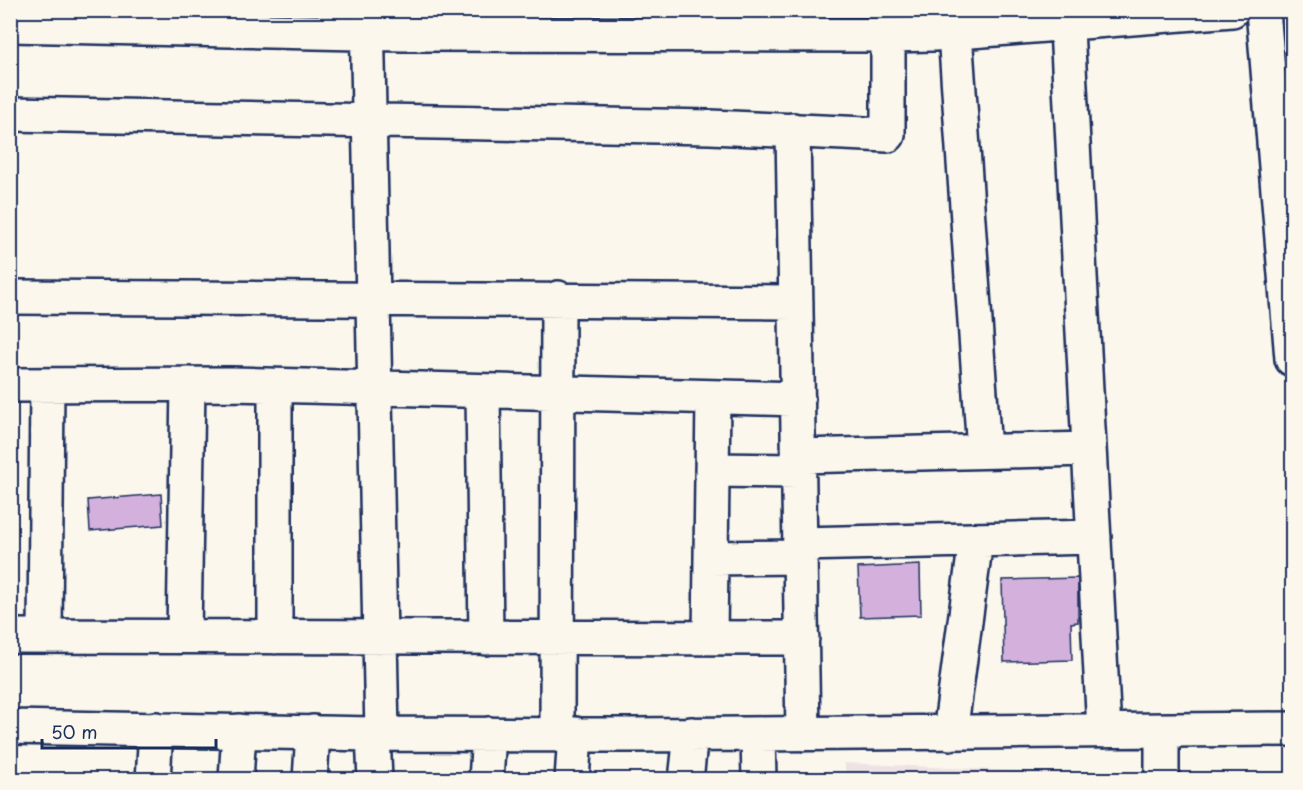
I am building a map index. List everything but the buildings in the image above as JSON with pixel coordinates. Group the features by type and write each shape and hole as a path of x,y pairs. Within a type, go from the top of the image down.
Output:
{"street":[{"path":"10,26 210,20 557,22 888,35 955,33 1067,17 1232,10"},
{"path":"1263,10 1288,256 1292,351"},
{"path":"1067,17 1104,731"},
{"path":"367,22 380,638 375,780"},
{"path":"955,33 984,452"},
{"path":"10,114 793,130 888,135 888,35"},
{"path":"793,130 804,734"},
{"path":"10,297 558,298 796,302"},
{"path":"558,298 558,638 572,780"},
{"path":"10,385 188,384 798,399"},
{"path":"184,636 188,384"},
{"path":"45,635 48,385"},
{"path":"275,386 275,637"},
{"path":"483,391 486,638"},
{"path":"710,638 714,397"},
{"path":"712,470 984,452 1089,449"},
{"path":"711,558 800,550 976,540 1094,537"},
{"path":"950,733 976,540"},
{"path":"10,636 802,638"},
{"path":"10,727 377,734 804,734 1293,729"},
{"path":"153,780 156,729"},
{"path":"236,780 239,731"},
{"path":"310,780 313,732"},
{"path":"1162,732 1162,780"},
{"path":"486,780 489,734"},
{"path":"686,780 690,734"},
{"path":"758,734 759,780"}],"shaded area":[{"path":"845,763 1109,775 1109,779 845,779"}]}
